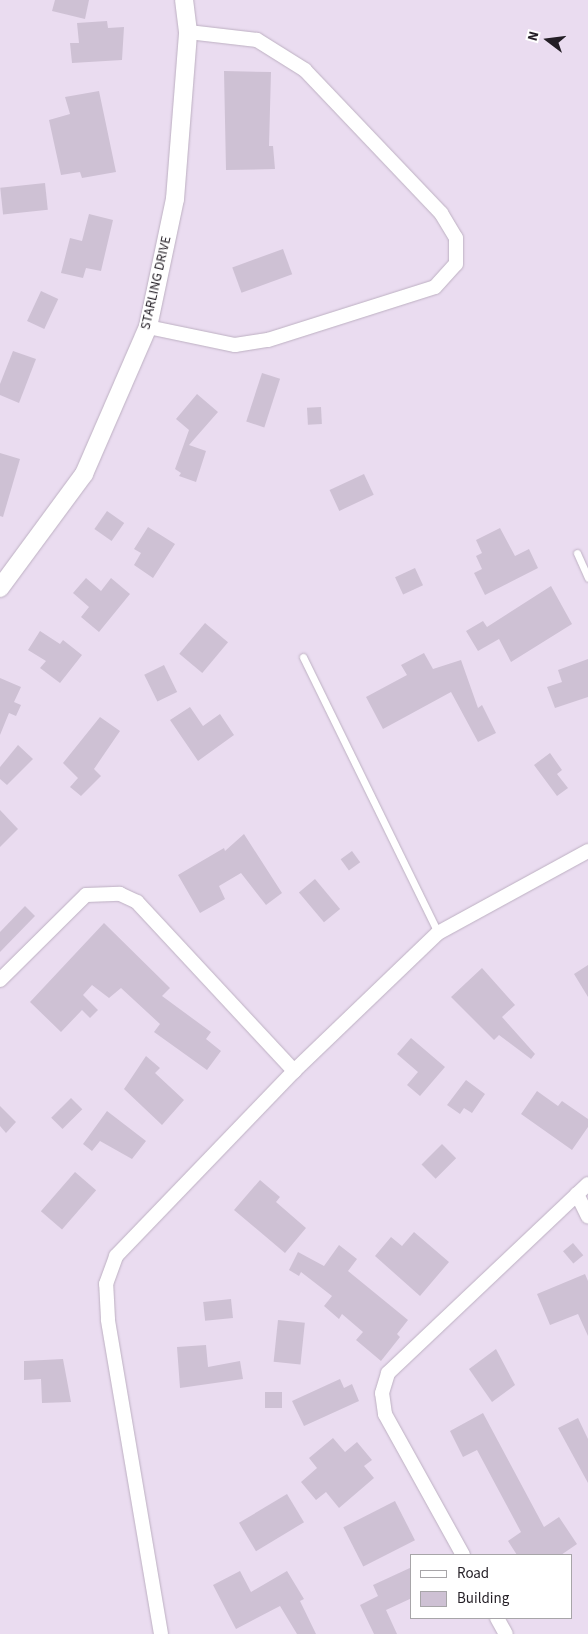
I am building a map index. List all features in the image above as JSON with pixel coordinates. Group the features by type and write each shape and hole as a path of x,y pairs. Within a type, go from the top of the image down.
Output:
{"street":[{"name":"STARLING DRIVE","path":"0,588 84,474 148,326 175,199 188,32 184,0"},
{"path":"148,326 236,345 268,340 435,286 456,264 456,238 441,213 304,70 257,40 188,32"},
{"path":"161,1634 108,1319 106,1284 116,1256 294,1071 438,932 588,851"},
{"path":"0,980 86,895 120,894 137,902 294,1071"},
{"path":"462,1554 385,1414 382,1393 388,1373 588,1184"},
{"path":"577,1194 588,1217"},
{"path":"498,1619 506,1634"}],"lane":[{"path":"577,553 588,578"},
{"path":"303,657 438,932"}],"building":[{"path":"55,0 89,0 85,19 52,11"},
{"path":"107,21 108,28 124,27 122,60 72,63 70,43 79,43 77,23"},
{"path":"224,71 271,72 269,146 273,146 275,169 226,170"},
{"path":"99,91 116,172 82,178 80,172 61,175 49,120 70,114 65,97"},
{"path":"45,183 48,210 3,215 0,188"},
{"path":"89,214 113,220 101,271 86,268 83,278 61,273 70,238 82,241"},
{"path":"283,249 292,274 241,293 232,267"},
{"path":"41,291 58,299 44,329 27,321"},
{"path":"13,351 36,359 19,403 0,395 0,384"},
{"path":"262,373 280,379 264,427 246,422"},
{"path":"197,394 218,412 189,445 206,451 196,482 179,476 181,473 175,469 189,430 176,419"},
{"path":"321,407 322,424 308,425 307,408"},
{"path":"0,453 20,459 3,517 0,516"},
{"path":"364,474 374,495 339,511 330,490"},
{"path":"107,511 124,523 112,541 94,529"},
{"path":"148,527 175,544 153,578 134,565 141,553 134,549"},
{"path":"500,528 515,556 529,549 538,568 485,595 474,573 482,569 476,556 482,553 476,540"},
{"path":"415,568 423,585 403,595 395,577"},
{"path":"86,578 101,591 111,578 130,594 99,632 81,617 89,607 73,593"},
{"path":"551,586 572,624 511,662 499,639 478,651 466,631 483,621 487,627"},
{"path":"205,623 228,642 202,673 179,654"},
{"path":"40,631 60,644 63,640 82,655 60,683 40,668 46,661 28,650"},
{"path":"424,653 433,669 461,660 478,708 482,705 496,733 478,742 451,692 383,729 366,697 407,675 401,665"},
{"path":"588,659 588,697 555,708 547,687 562,682 558,670"},
{"path":"164,665 177,692 157,702 144,675"},
{"path":"0,678 21,687 14,702 21,705 16,716 9,713 0,735"},
{"path":"190,707 203,726 220,714 234,735 198,761 170,720"},
{"path":"100,717 120,731 94,769 101,776 81,796 70,787 78,778 63,763"},
{"path":"18,745 33,759 7,785 0,779 0,767"},
{"path":"550,753 562,770 557,774 568,788 557,796 534,765"},
{"path":"0,810 18,829 0,847"},
{"path":"244,834 282,893 266,905 241,873 219,886 225,899 200,913 178,875 224,848 225,851"},
{"path":"352,851 360,862 349,871 341,859"},
{"path":"315,879 340,909 324,922 299,892"},
{"path":"25,906 35,916 0,952 0,932"},
{"path":"104,923 170,988 162,996 211,1032 206,1039 221,1051 207,1070 154,1032 160,1024 121,988 109,998 92,985 83,995 98,1010 90,1018 82,1010 61,1032 30,1002"},
{"path":"588,965 588,997 574,974"},
{"path":"482,968 515,1005 502,1017 535,1054 531,1059 499,1035 494,1040 451,997"},
{"path":"411,1038 445,1067 420,1096 407,1085 418,1072 397,1054"},
{"path":"146,1056 160,1068 155,1073 184,1100 162,1125 124,1089"},
{"path":"466,1080 485,1094 472,1113 464,1108 460,1114 447,1105"},
{"path":"537,1091 558,1106 562,1101 588,1119 588,1127 572,1150 521,1114"},
{"path":"71,1098 82,1109 63,1129 51,1118"},
{"path":"0,1106 16,1122 6,1133 0,1126"},
{"path":"107,1111 146,1141 132,1159 100,1141 92,1151 83,1144"},
{"path":"442,1144 456,1158 436,1179 421,1165"},
{"path":"75,1172 96,1190 62,1230 41,1211"},
{"path":"260,1180 280,1197 276,1202 306,1228 285,1253 234,1210"},
{"path":"414,1232 449,1262 420,1296 375,1256 391,1237 402,1246"},
{"path":"573,1243 583,1255 573,1264 563,1251"},
{"path":"339,1245 357,1259 348,1271 408,1320 397,1334 400,1337 381,1361 356,1340 363,1332 342,1314 339,1319 324,1306 332,1296 301,1272 299,1276 289,1270 298,1252 324,1266"},
{"path":"585,1274 588,1281 588,1336 578,1314 550,1325 537,1294"},
{"path":"231,1299 233,1318 205,1321 203,1302"},
{"path":"278,1320 305,1323 300,1365 274,1362"},
{"path":"206,1345 208,1367 240,1361 243,1379 180,1388 177,1347"},
{"path":"496,1349 515,1385 492,1402 469,1369"},
{"path":"63,1359 71,1402 42,1403 41,1379 24,1380 24,1361"},
{"path":"340,1379 344,1388 352,1384 359,1401 304,1426 292,1401"},
{"path":"265,1392 282,1392 282,1408 265,1408"},
{"path":"483,1413 544,1527 559,1517 577,1544 562,1554 516,1554 508,1541 521,1532 477,1450 463,1457 450,1431"},
{"path":"578,1418 588,1439 588,1483 558,1428"},
{"path":"333,1438 345,1452 357,1442 372,1460 364,1466 374,1478 339,1508 326,1492 316,1500 301,1482 317,1468 309,1458"},
{"path":"287,1494 304,1522 256,1551 239,1523"},
{"path":"395,1501 415,1540 363,1567 343,1527"},
{"path":"410,1568 410,1599 386,1610 397,1634 374,1634 360,1605 378,1596 373,1585"},
{"path":"240,1571 251,1592 287,1571 304,1599 300,1601 316,1634 297,1634 280,1606 236,1629 213,1585"}]}
